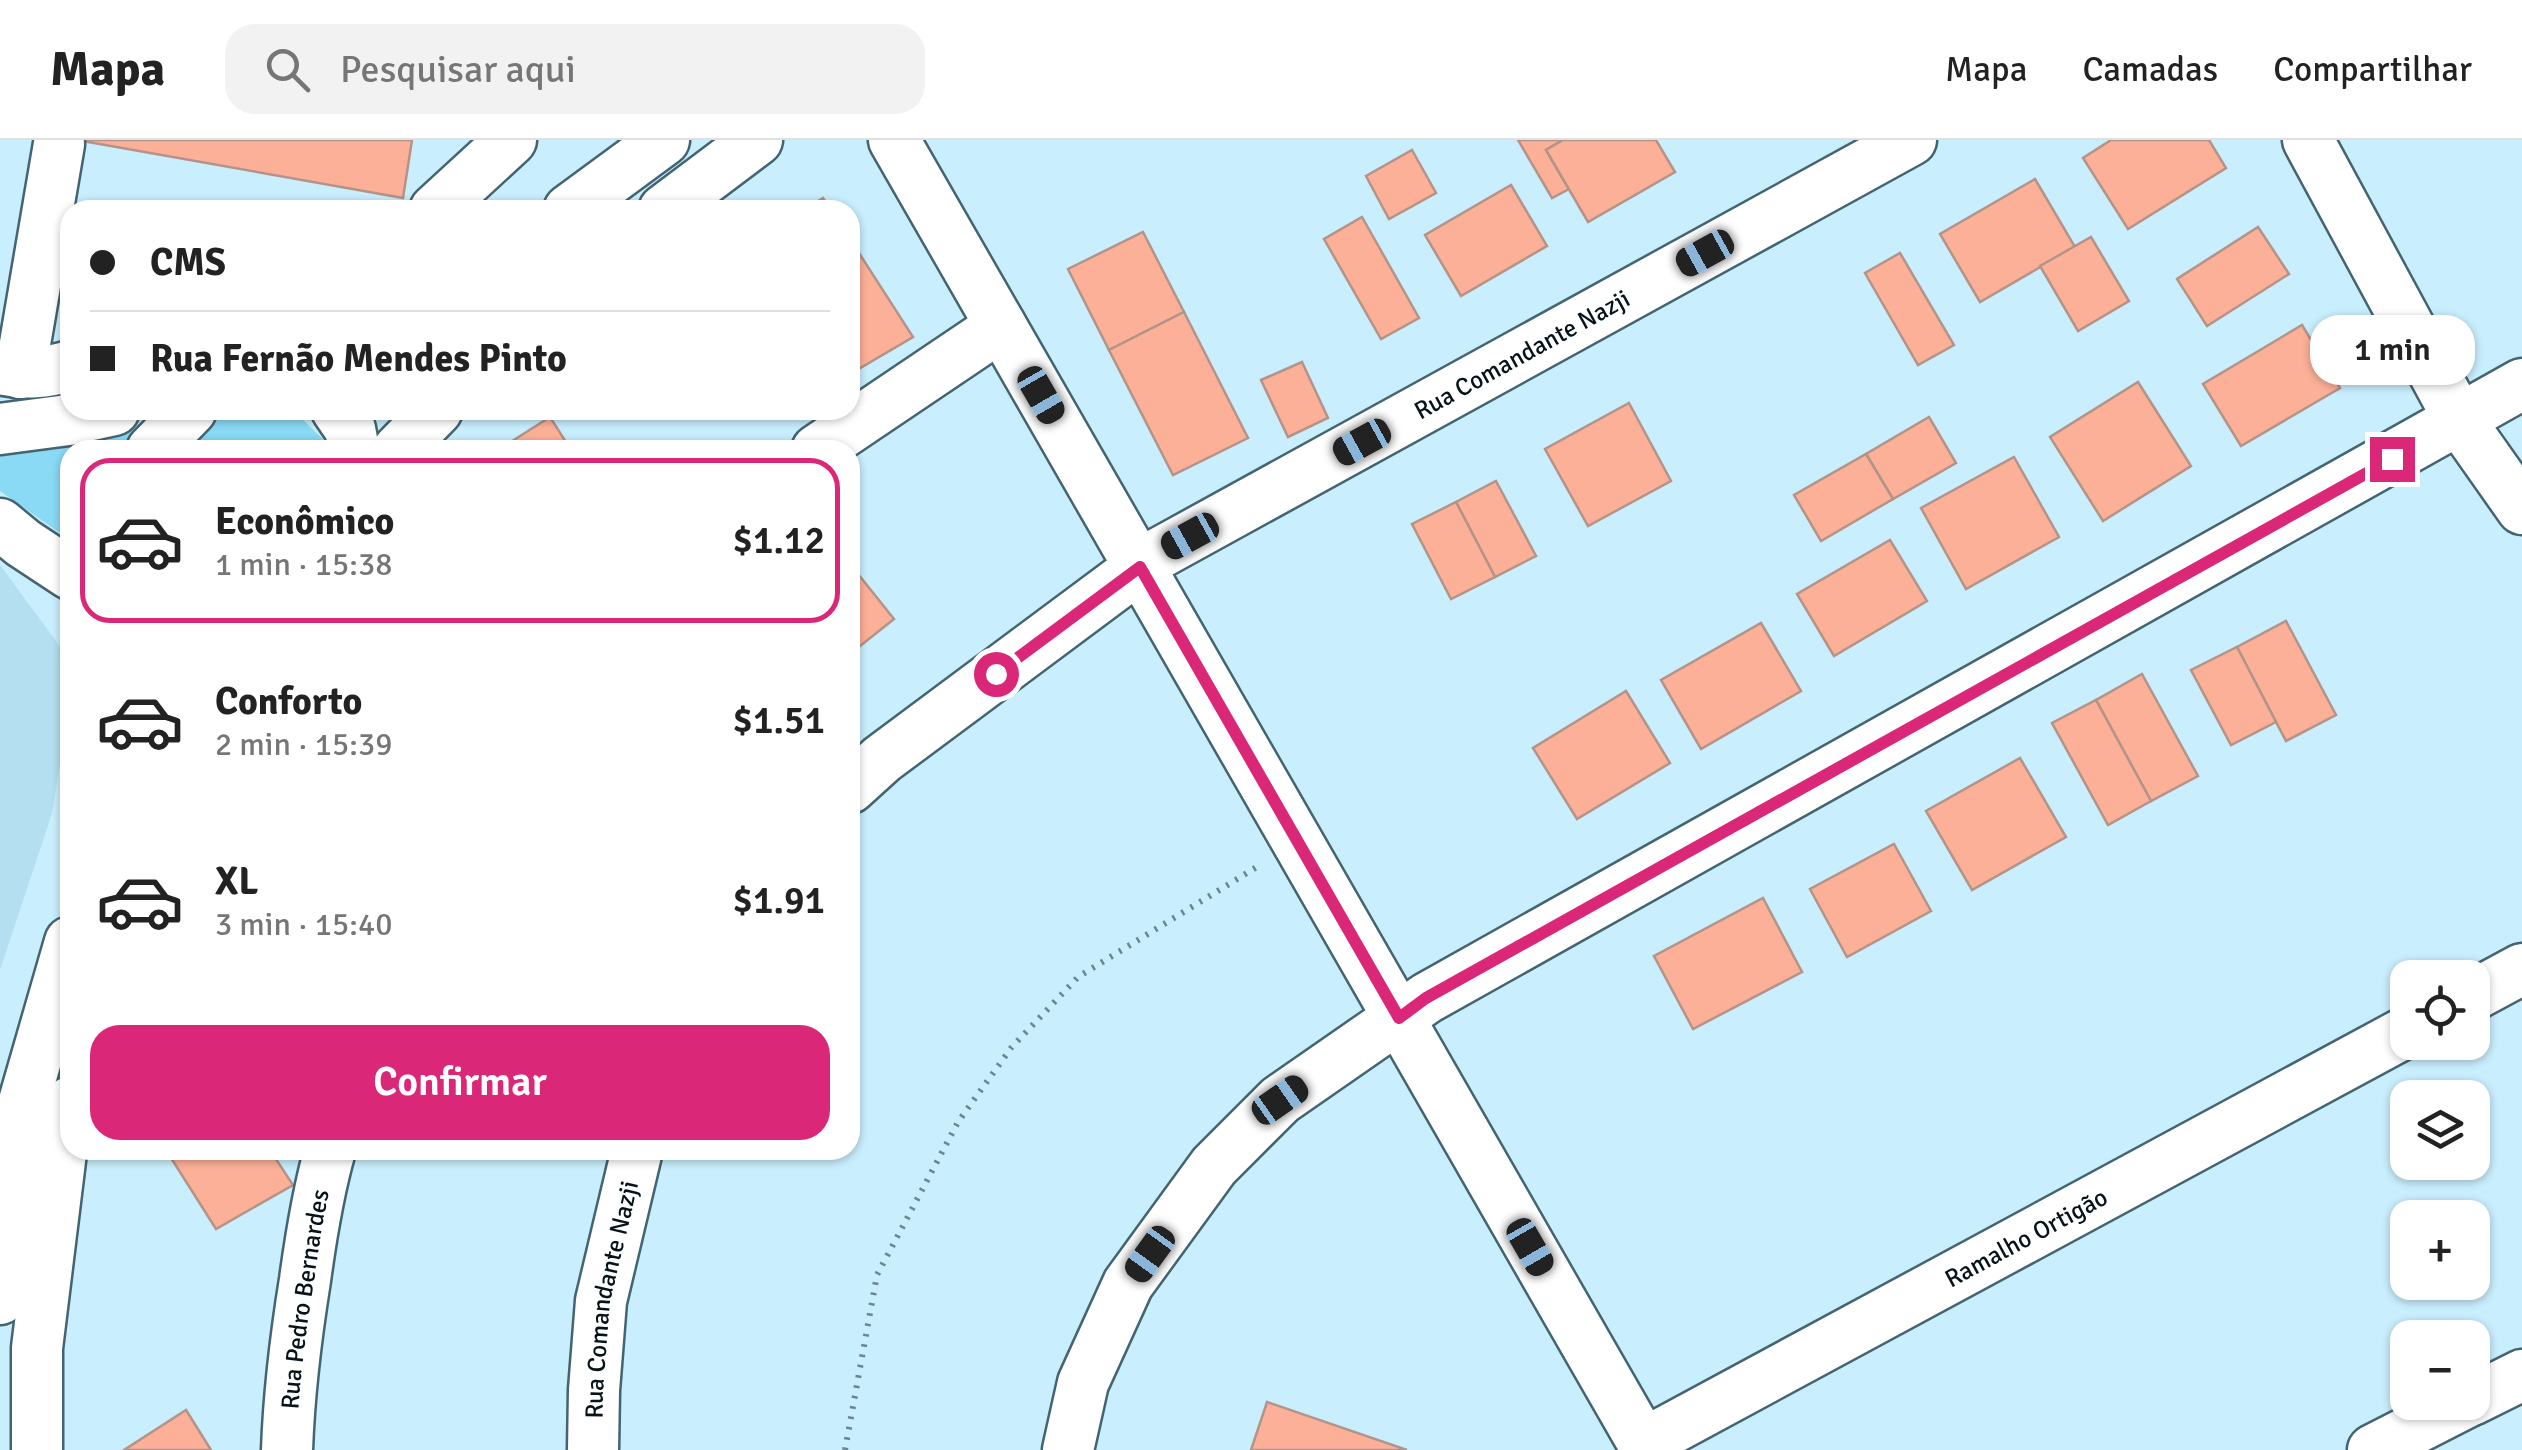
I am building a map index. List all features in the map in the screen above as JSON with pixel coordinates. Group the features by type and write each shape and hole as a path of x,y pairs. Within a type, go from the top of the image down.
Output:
{"street":[{"path":"446,200 511,140"},
{"path":"583,200 664,140"},
{"path":"677,200 757,140"},
{"path":"894,140 1645,1447"},
{"name":"Rua Comandante Nazji","path":"860,779 1140,567 1190,536 1911,140"},
{"path":"2308,140 2460,421 2522,509"},
{"path":"59,144 10,371 60,368"},
{"path":"832,440 1002,326"},
{"path":"1068,1450 1083,1383 1128,1284 1214,1166 1280,1100 1444,988 2522,384"},
{"path":"0,429 68,420"},
{"path":"162,440 181,420"},
{"path":"408,440 427,420"},
{"path":"0,524 60,567"},
{"path":"2490,986 2522,969"},
{"path":"37,1450 37,1348 19,1233 23,1105 60,977"},
{"name":"Ramalho Ortigão","path":"1645,1447 2390,1041"},
{"path":"0,1299 19,1233 60,1132"},
{"name":"Rua Pedro Bernardes","path":"287,1450 298,1327 328,1160"},
{"name":"Rua Comandante Nazji","path":"592,1450 601,1300 635,1160"},
{"path":"2490,1391 2522,1375"},
{"path":"2373,1450 2432,1420"}],"path":[{"path":"845,1450 877,1274 958,1122 1011,1048 1078,977 1298,842"}],"shaded area":[{"path":"186,420 303,420 324,440 164,440"},
{"path":"159,426 145,440 73,440"},
{"path":"60,442 60,533 0,491 0,452"},
{"path":"0,565 60,646 60,764 52,813 0,970"}],"building":[{"path":"77,140 412,140 403,198"},
{"path":"1518,140 1563,140 1546,150 1569,189 1552,198"},
{"path":"1563,140 1656,140 1675,172 1588,222 1546,150"},
{"path":"2111,140 2209,140 2226,168 2128,229 2083,158"},
{"path":"1412,150 1436,193 1389,219 1366,176"},
{"path":"2035,179 2075,247 1980,302 1940,234"},
{"path":"1511,185 1547,246 1461,296 1425,235"},
{"path":"1362,217 1419,318 1381,339 1324,239"},
{"path":"2258,227 2289,274 2207,326 2177,279"},
{"path":"1143,232 1184,312 1109,350 1068,269"},
{"path":"2091,237 2129,301 2078,331 2040,266"},
{"path":"1900,253 1954,345 1918,365 1865,273"},
{"path":"860,255 913,337 860,368"},
{"path":"1184,312 1248,438 1173,475 1109,350"},
{"path":"2302,325 2340,388 2241,446 2203,384"},
{"path":"1302,362 1328,418 1288,437 1261,380"},
{"path":"2138,382 2191,466 2103,521 2050,437"},
{"path":"1629,403 1671,481 1588,526 1545,449"},
{"path":"1929,417 1956,463 1893,499 1866,454"},
{"path":"545,420 552,420 565,440 514,440"},
{"path":"1866,454 1893,499 1821,541 1794,495"},
{"path":"2014,457 2059,537 1966,589 1921,508"},
{"path":"1496,481 1536,556 1495,577 1456,502"},
{"path":"1456,502 1495,577 1451,599 1412,524"},
{"path":"1890,540 1927,601 1834,656 1797,594"},
{"path":"860,576 894,619 860,646"},
{"path":"2286,621 2336,715 2286,741 2237,647"},
{"path":"1761,623 1801,691 1701,749 1661,680"},
{"path":"2237,647 2276,722 2231,745 2191,670"},
{"path":"2142,674 2198,776 2151,801 2096,700"},
{"path":"1626,691 1670,763 1577,819 1533,748"},
{"path":"2096,700 2151,801 2108,825 2052,723"},
{"path":"2020,758 2066,837 1972,890 1926,811"},
{"path":"1894,844 1931,911 1847,957 1810,889"},
{"path":"1763,898 1802,972 1693,1029 1654,956"},
{"path":"172,1160 277,1160 293,1185 216,1229"},
{"path":"1267,1402 1407,1450 1251,1450"},
{"path":"186,1410 211,1450 124,1450"}],"route":[{"path":"996,674 1140,567 1399,1018 1426,998 2392,459"}]}
